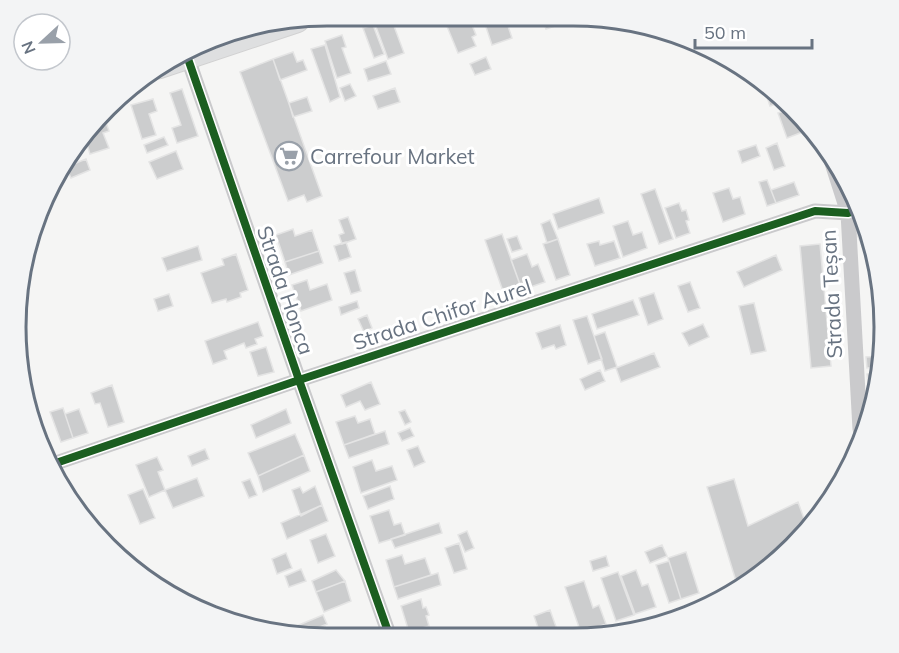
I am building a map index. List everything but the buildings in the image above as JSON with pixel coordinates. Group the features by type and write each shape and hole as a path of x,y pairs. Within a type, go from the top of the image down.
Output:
{"street":[{"name":"Strada Honca","path":"189,59 298,380 387,628"},
{"name":"Strada Chifor Aurel","path":"58,462 298,380 815,211 851,212"},
{"name":"Strada Teșan","path":"852,214 860,417"}],"cycle path":[{"path":"188,60 387,628"},
{"path":"58,462 299,380 815,211 851,212"}],"place":[{"name":"Carrefour Market","path":"289,156"}]}
